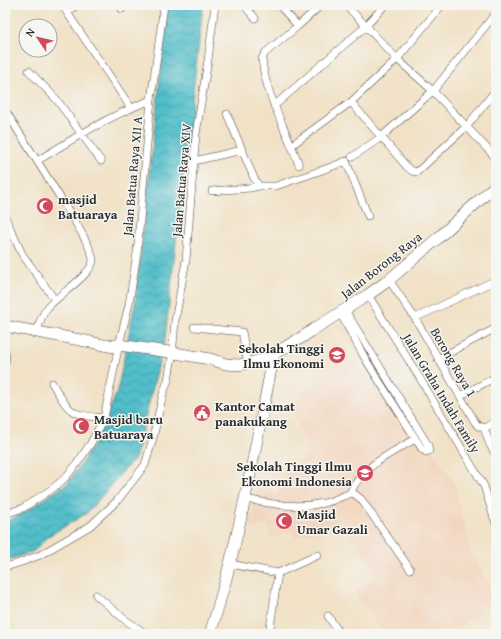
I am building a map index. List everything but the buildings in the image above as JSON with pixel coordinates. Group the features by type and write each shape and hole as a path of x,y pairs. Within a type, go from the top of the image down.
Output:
{"main road":[{"name":"Jalan Borong Raya","path":"248,364 274,354 368,296 389,280 470,210 496,185"},
{"path":"5,326 106,345 210,359 220,363 239,365 248,364"},
{"path":"210,634 230,564 245,499 274,354"}],"street":[{"path":"62,5 131,108"},
{"path":"67,12 77,5"},
{"name":"Jalan Batua Raya XII A","path":"5,514 23,508 52,489 64,479 76,465 91,443 104,418 129,304 137,253 151,100 164,5"},
{"name":"Jalan Batua Raya XIV","path":"5,566 19,563 40,554 82,531 117,501 145,465 168,380 170,354 186,260 196,134 215,5"},
{"path":"244,5 255,18"},
{"path":"279,5 298,26"},
{"path":"299,165 292,144 274,106 264,69 263,56 321,5"},
{"path":"346,5 397,59 433,91 496,158"},
{"path":"274,106 366,26 385,5"},
{"path":"292,144 351,102 397,59 442,5"},
{"path":"352,157 380,138 433,91 496,13"},
{"path":"29,71 57,100 101,161"},
{"path":"351,102 380,138 407,167 412,171 417,172 466,126 496,90"},
{"path":"37,161 81,134 131,108 151,100"},
{"path":"5,110 83,236 93,261 89,269 82,277 47,308 43,314 37,332"},
{"path":"227,114 254,178 259,186"},
{"path":"194,161 242,150"},
{"path":"212,191 259,186 276,186 346,161 368,216"},
{"path":"5,217 22,254 55,300"},
{"name":"Borong Raya 1","path":"389,280 415,318 478,426 484,428 490,445 496,455"},
{"path":"415,318 496,280"},
{"name":"Jalan Graha Indah Family","path":"368,296 421,380 484,486 493,504 496,524"},
{"path":"343,311 428,445 429,451 426,452 422,449 415,439 366,360 343,311"},
{"path":"194,327 242,332 248,364"},
{"path":"438,359 496,328"},
{"path":"5,350 5,361"},
{"path":"460,396 496,377"},
{"path":"52,382 65,405 71,412 85,416 104,418"},
{"path":"484,428 496,422"},
{"path":"245,499 276,505 302,506 326,503 350,493 359,478 367,469 379,460 415,439"},
{"path":"350,493 355,494 361,499 410,569"},
{"path":"230,564 278,573 318,556"},
{"path":"270,628 278,573"},
{"path":"96,595 124,619 146,634"},
{"path":"328,616 340,634"}],"shaded area":[{"name":"Sekolah Tinggi Ilmu Ekonomi Indonesia","path":"350,314 454,484 469,545 496,600 496,605 445,634 383,634 355,592 377,576 355,538 350,540 341,519 321,530 295,537 292,531 271,538 267,524 249,528 257,490 277,494 287,459 295,463 310,456 291,406 301,398 299,392 359,359 338,324"}],"water":[{"path":"168,5 203,5 165,339 135,459 87,513 47,537 34,551 5,561 5,523 28,510 68,483 96,441 117,392 135,304"}],"place":[{"name":"masjid Batuaraya","path":"45,206"},
{"name":"Sekolah Tinggi Ilmu Ekonomi","path":"337,355"},
{"name":"Kantor Camat panakukang","path":"202,413"},
{"name":"Masjid baru Batuaraya","path":"81,426"},
{"name":"Sekolah Tinggi Ilmu Ekonomi Indonesia","path":"365,473"},
{"name":"Masjid Umar Gazali","path":"284,521"}]}
